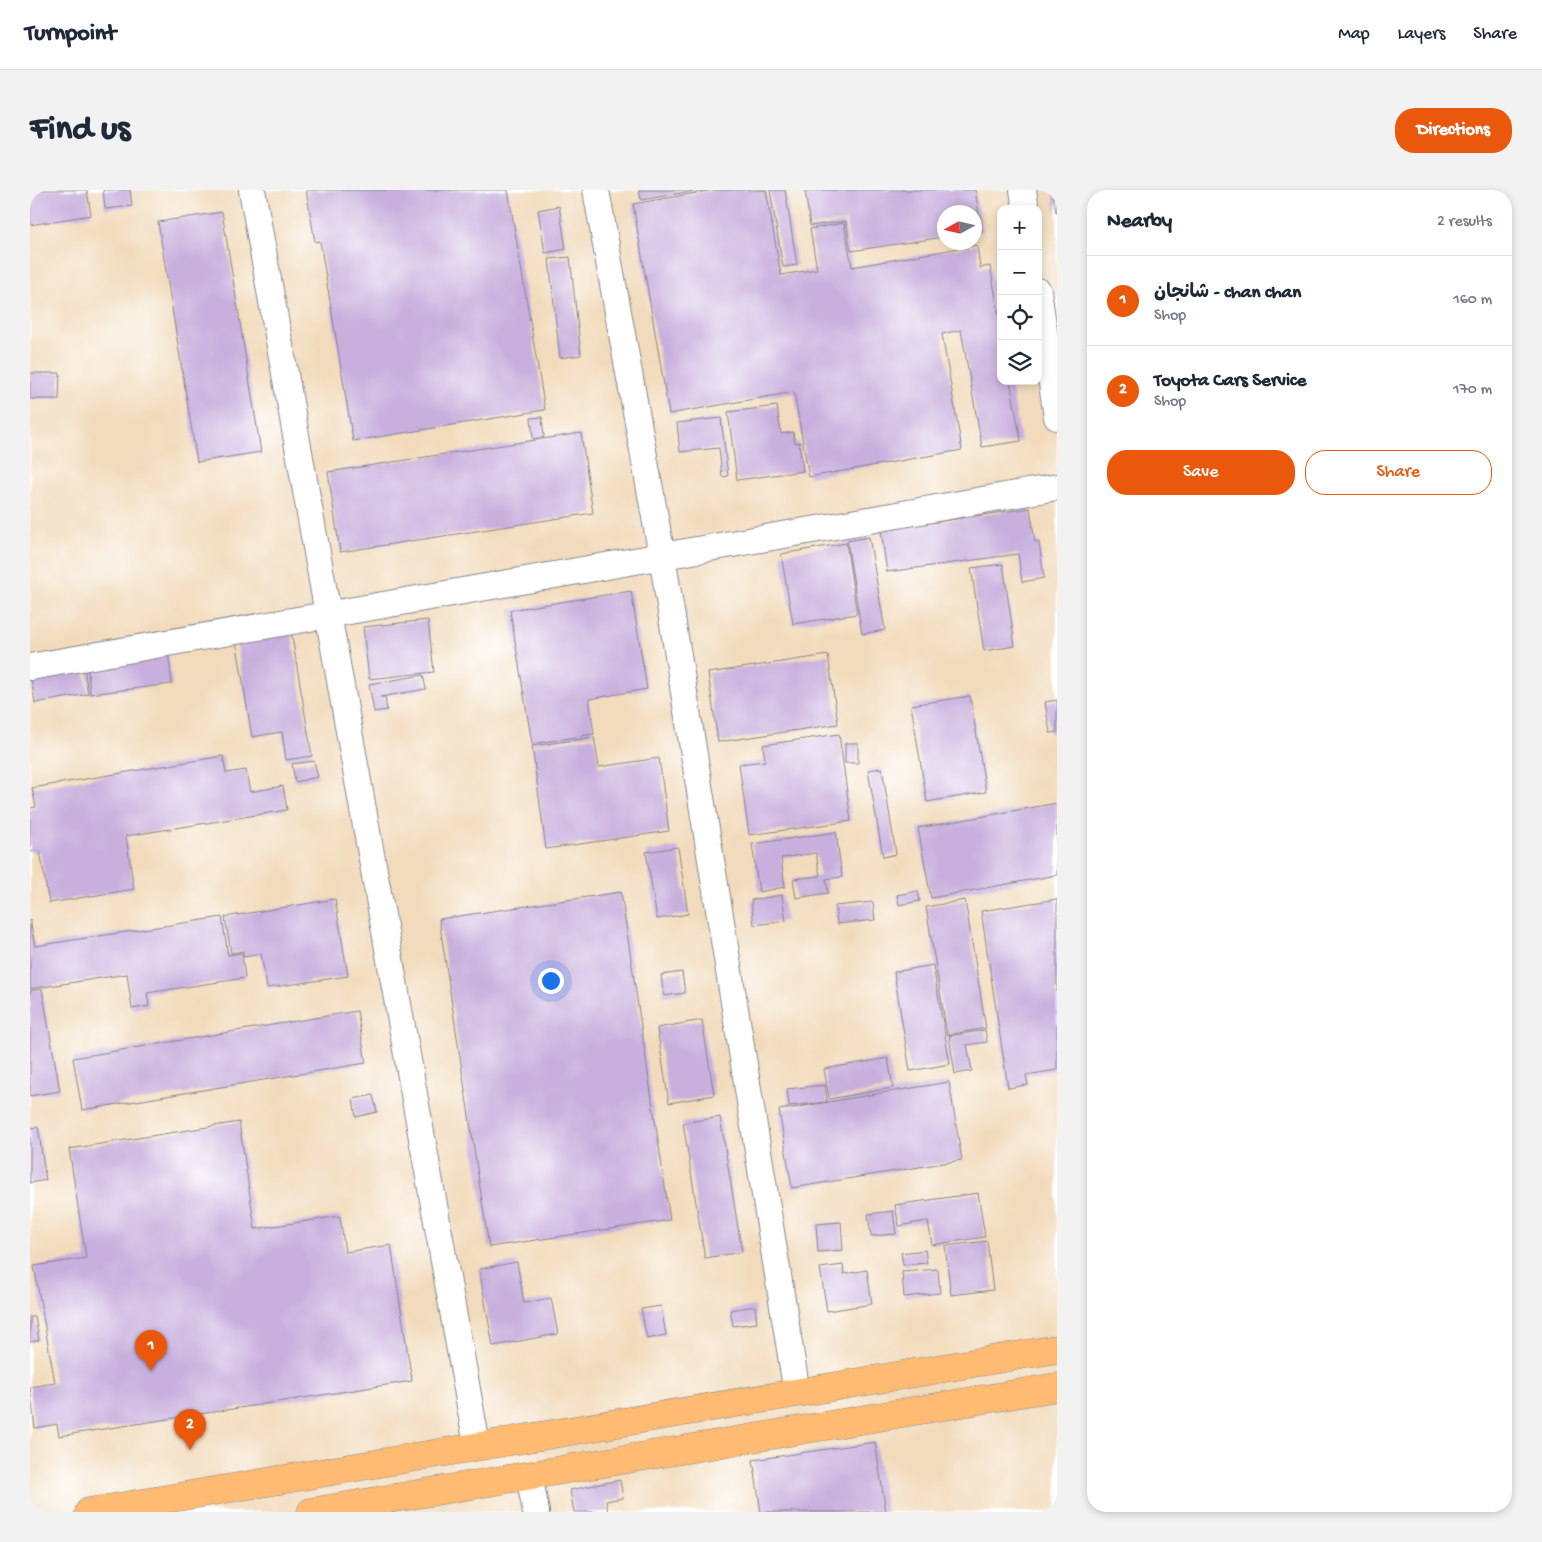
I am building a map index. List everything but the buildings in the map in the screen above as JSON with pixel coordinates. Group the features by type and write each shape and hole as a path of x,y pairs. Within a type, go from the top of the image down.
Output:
{"main road":[{"path":"90,1512 477,1445 1057,1349"},
{"path":"311,1512 1057,1387"}],"lane":[{"path":"252,190 477,1445"},
{"path":"596,190 662,556 797,1393"},
{"path":"1023,190 1025,205"},
{"path":"1039,295 1057,417"},
{"path":"30,667 1057,487"},
{"path":"530,1475 536,1512"}],"place":[{"name":"شانجان - chan chan","path":"151,1371"},
{"name":"Toyota Cars Service","path":"190,1450"}]}
